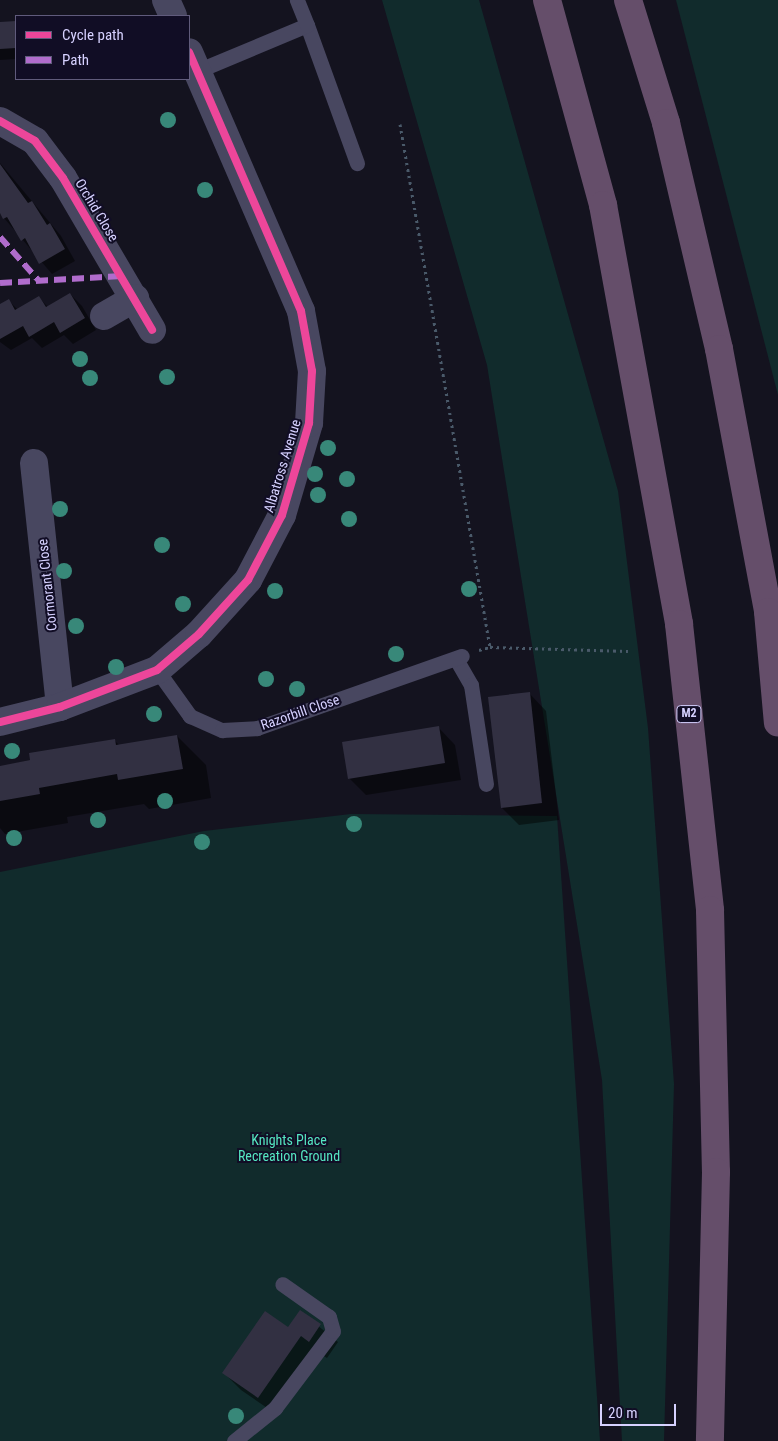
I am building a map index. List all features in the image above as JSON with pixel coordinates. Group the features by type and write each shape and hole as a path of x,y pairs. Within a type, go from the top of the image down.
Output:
{"highway":[{"name":"M2","path":"546,0 603,205 680,634 710,910 716,1172 710,1441"},
{"path":"628,0 666,123 719,349 768,612 778,723"}],"street":[{"path":"166,0 173,15"},
{"name":"Albatross Avenue","path":"0,722 60,707 157,670 199,634 248,580 282,515 309,423 312,371 301,311 193,62"},
{"name":"Orchid Close","path":"0,121 35,141 62,178 135,298 152,330"},
{"path":"104,316 135,298"},
{"name":"Cormorant Close","path":"34,464 60,707"}],"lane":[{"path":"297,0 357,163"},
{"path":"193,62 307,25"},
{"path":"459,657 471,685 486,784"},
{"name":"Razorbill Close","path":"157,670 190,716 222,730 257,728 459,657"},
{"path":"234,1441 275,1408 333,1331 329,1317 282,1284"}],"path":[{"path":"400,124 490,646"},
{"path":"459,657 490,646 628,652"}],"green space":[{"path":"382,0 479,0 618,491 648,728 674,1084 664,1441 622,1441 602,1080 487,365"},
{"path":"676,0 778,0 778,395"},
{"name":"Knights Place Recreation Ground","path":"351,814 557,816 600,1441 0,1441 0,872 204,831"}],"building":[{"path":"15,21 15,48 0,49 0,22"},
{"path":"0,164 28,203 32,201 47,225 50,223 65,249 39,264 25,238 21,241 7,217 3,219 0,213"},
{"path":"70,293 85,318 60,333 54,322 29,337 23,326 0,339 0,304 9,299 15,310 39,296 46,307"},
{"path":"530,692 542,803 501,808 488,697"},
{"path":"439,726 445,763 348,779 342,742"},
{"path":"177,735 183,769 118,780 117,774 39,788 40,794 0,801 0,766 30,760 29,753 115,739 116,745"},
{"path":"300,1310 321,1324 309,1342 301,1336 258,1398 222,1373 265,1311 288,1327"}],"marked path":[{"path":"0,237 39,281"},
{"path":"0,283 122,276"}],"cycle path":[{"path":"0,722 60,707 157,670 199,634 248,580 282,515 309,423 312,371 301,311 190,54"},
{"path":"0,121 35,141 63,178 152,330"}]}
